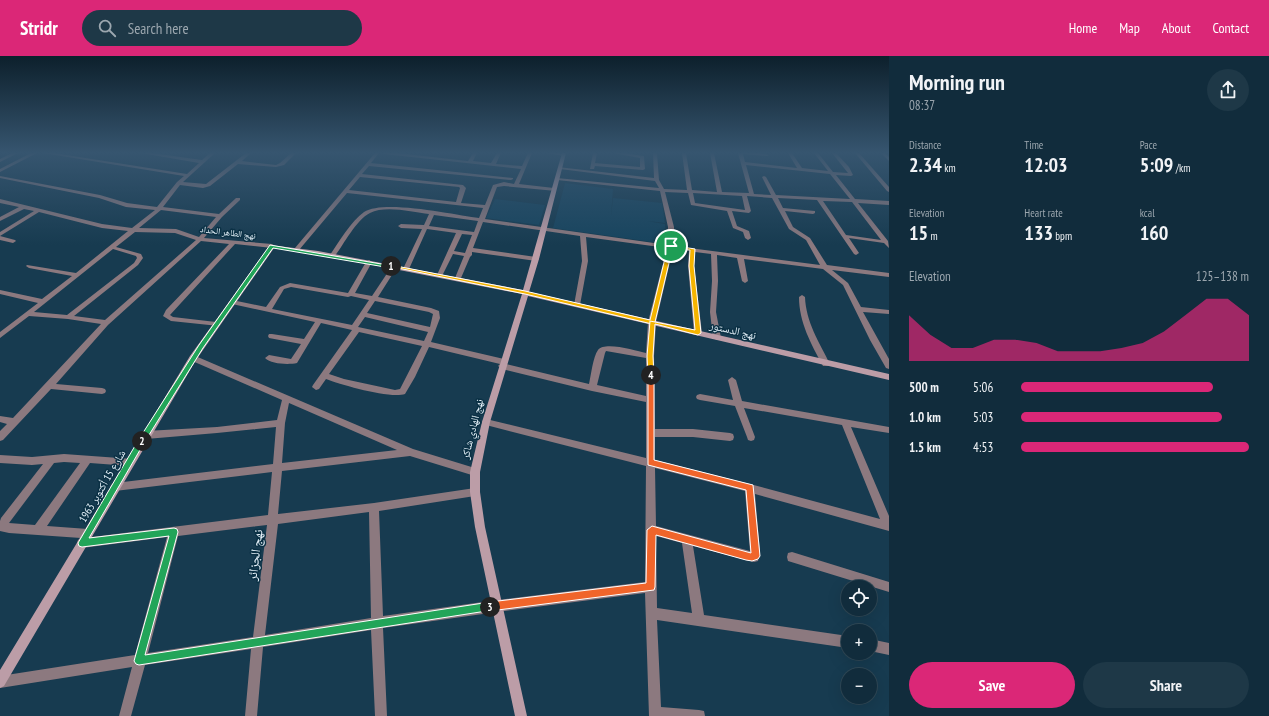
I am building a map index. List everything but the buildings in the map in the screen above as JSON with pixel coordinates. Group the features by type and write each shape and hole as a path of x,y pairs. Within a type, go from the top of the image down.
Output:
{"street":[{"path":"34,184 126,204 220,216"},
{"path":"0,336 160,208 177,184"},
{"path":"188,184 200,186 210,184"},
{"path":"297,250 351,184"},
{"path":"441,184 461,186 463,188 458,203"},
{"path":"458,278 470,252 494,187 498,184"},
{"path":"521,184 554,190"},
{"name":"نهج الهادي شاكر","path":"522,716 480,527 475,492 475,472 486,422 536,260 543,228 556,184"},
{"path":"601,184 744,196 889,203"},
{"path":"659,184 662,190 671,227 671,246 652,322 650,356 650,462 652,530 651,613 655,714 699,716"},
{"path":"689,184 692,203 695,205 748,212 744,196"},
{"path":"718,184 720,193"},
{"path":"748,184 752,196"},
{"path":"767,184 791,228 810,241 825,267 846,284 874,340 889,366"},
{"path":"840,184 887,242"},
{"path":"345,191 486,207"},
{"path":"0,437 106,323 200,239 220,216 238,199"},
{"path":"819,199 856,253"},
{"name":"نهج الطاهر الحداد","path":"0,201 102,226 133,230 176,231 200,239 272,246 333,255 525,292"},
{"path":"0,219 22,206"},
{"path":"333,255 364,215 370,210 388,209 432,213 714,253 889,275"},
{"path":"781,209 813,212"},
{"path":"0,234 39,210"},
{"path":"730,210 735,227 746,231 748,238"},
{"path":"406,269 432,213"},
{"path":"401,226 426,227 476,234"},
{"path":"440,275 460,232"},
{"path":"577,305 585,260 583,234"},
{"path":"844,236 887,242"},
{"path":"0,238 13,241"},
{"path":"216,324 171,319 166,316 168,312 233,243"},
{"name":"شارع 15 أكتوبر 1963","path":"0,682 193,358 272,246"},
{"path":"68,317 136,264 140,258 135,254 111,248"},
{"path":"692,249 691,266 698,333"},
{"path":"451,252 470,252 536,260"},
{"path":"714,253 715,281 713,312 717,338"},
{"path":"740,256 745,281"},
{"path":"351,294 369,262"},
{"path":"29,266 78,275"},
{"path":"316,387 356,329 363,314 394,267"},
{"path":"268,310 282,288 287,285 348,295 351,294 436,312 438,317 427,344 405,388 400,393 343,382 325,376"},
{"path":"0,292 44,302"},
{"name":"نهج الدستور","path":"525,292 826,364 889,377"},
{"path":"802,297 802,307 807,324 826,364"},
{"path":"232,302 427,344 592,388 651,400"},
{"path":"859,309 888,314"},
{"path":"29,314 68,317 106,323"},
{"path":"363,314 432,330"},
{"path":"269,358 293,362 319,321"},
{"path":"0,329 8,330"},
{"path":"272,336 305,342"},
{"path":"592,388 601,352 604,349 609,348 650,356"},
{"path":"193,358 411,452 475,472"},
{"path":"732,380 736,396 751,437"},
{"path":"49,386 102,391"},
{"path":"700,397 889,430"},
{"name":"نهج الجزائر","path":"251,716 258,642 273,520 281,423 286,398"},
{"path":"0,419 14,422"},
{"path":"486,422 650,462 889,526"},
{"path":"845,422 889,526"},
{"path":"146,435 217,430 281,423"},
{"path":"650,433 693,433 730,438"},
{"path":"115,487 411,452"},
{"path":"0,459 32,461 52,459 130,462"},
{"path":"52,459 3,523 3,527 88,534"},
{"path":"38,530 87,460"},
{"path":"652,530 754,557 755,552 750,488"},
{"path":"82,543 374,507 475,492"},
{"path":"374,507 377,623 382,716"},
{"path":"125,716 174,532"},
{"path":"686,539 700,621"},
{"path":"792,557 889,587"},
{"path":"0,682 377,623 497,606 651,587"},
{"path":"651,613 841,641"},
{"path":"877,646 889,648"}],"shaded area":[{"path":"565,184 613,189 611,217 613,198 662,203 665,223 647,221 665,224 666,244 553,228"},
{"path":"495,199 545,205 539,225 486,218"}],"route":[{"path":"671,246 652,322 458,278 333,255 272,246 201,347 146,435 82,543 174,532 139,661 377,623 497,606 651,587 652,530 754,557 755,552 750,488 650,462 650,356 652,322 698,333 691,266 692,249 671,246"}]}
